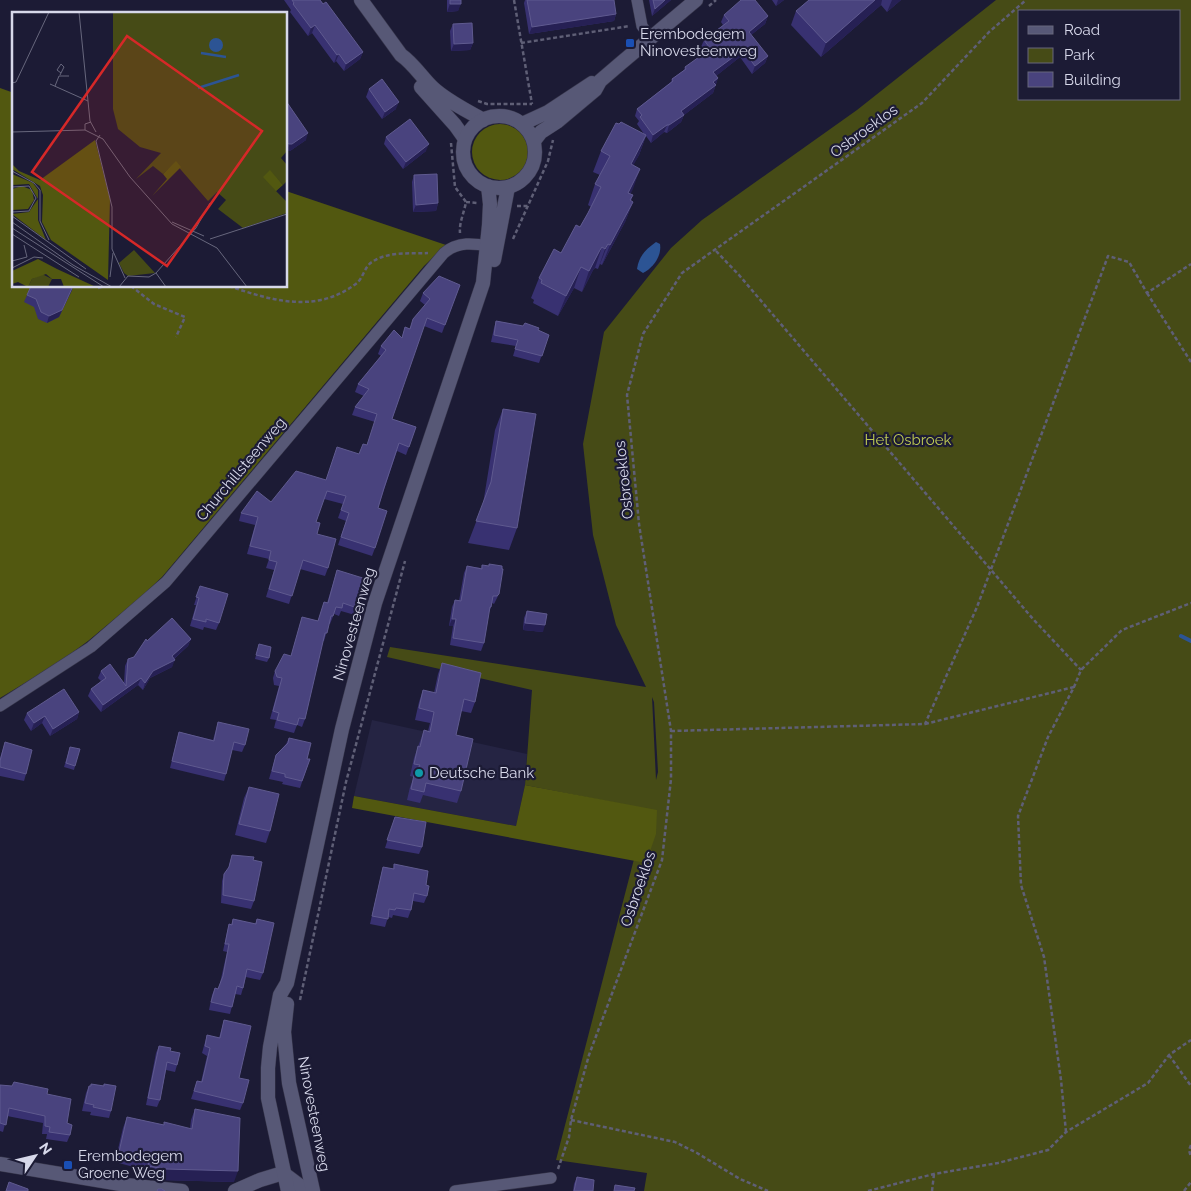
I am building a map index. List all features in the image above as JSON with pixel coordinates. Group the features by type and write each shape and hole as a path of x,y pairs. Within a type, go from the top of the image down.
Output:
{"main road":[{"path":"361,0 401,55 404,65 429,90 465,139"},
{"path":"534,142 541,132 558,121 595,90 600,81 651,38 700,6"},
{"path":"522,124 548,112 590,83 600,81"},
{"path":"429,90 483,120"},
{"path":"492,116 503,116 522,124 534,142 533,165 527,175 518,183 508,187 488,186 477,181 469,173 464,162 465,139 472,128 492,116"},
{"name":"Ninovesteenweg","path":"488,186 492,247"},
{"name":"Ninovesteenweg","path":"313,1191 289,1084 284,1032 288,997 287,983 340,738 374,603 483,283 508,187"},
{"name":"Ninovesteenweg","path":"287,983 280,995 270,1046 268,1098 288,1191"},
{"path":"0,1164 126,1185 182,1191"},
{"path":"235,1191 260,1180 283,1173 307,1191"}],"street":[{"path":"637,0 641,24 651,38"},
{"name":"Churchillsteenweg","path":"0,706 91,647 166,582 444,253 452,247 470,243 492,247"},
{"path":"456,1191 551,1178"}],"path":[{"path":"471,98 487,104 533,104 514,0"},
{"path":"700,6 716,0"},
{"name":"Osbroeklos","path":"551,1178 557,1171 569,1138 571,1120 589,1055 662,860 670,779 671,731 639,524 627,395 643,334 682,273 716,251 922,103 989,32 1026,0"},
{"path":"521,43 641,24"},
{"path":"512,240 548,161 555,135"},
{"path":"716,251 745,282 1033,619 1081,670"},
{"path":"235,288 257,296 286,302 320,301 340,294 358,282 370,262 398,254 444,253"},
{"path":"925,724 977,607 1108,256 1129,262 1191,362"},
{"path":"1147,293 1191,264"},
{"path":"134,288 154,304 185,317 176,337"},
{"path":"300,1001 346,782 405,561"},
{"path":"1066,1132 1062,1080 1044,957 1021,885 1018,816 1048,737 1081,670 1122,630 1191,603"},
{"path":"671,731 925,724 1074,687"},
{"path":"868,1191 934,1174 998,1163 1048,1150 1066,1132 1148,1083 1169,1055 1191,1040"},
{"path":"1169,1055 1191,1086"},
{"path":"571,1120 675,1142 740,1179 768,1191"},
{"path":"1191,1145 1189,1150 1191,1157"},
{"path":"932,1191 934,1174"},
{"path":"1184,1191 1191,1182"}],"shaded area":[{"path":"372,720 527,754 525,785 516,826 354,796"}],"green space":[{"name":"Het Osbroek","path":"996,0 1191,0 1191,1191 644,1191 647,1173 556,1160 647,809 525,785 532,690 387,657 390,647 646,687 616,625 593,535 583,444 604,332 671,248 702,220 857,110","holes":["652,697 654,702 658,772 656,780"]},
{"path":"0,88 12,92 12,288 288,288 288,192 446,245 424,266 162,577 88,641 58,663 0,698"},
{"path":"500,124 511,126 520,132 526,141 528,152 526,163 520,172 511,178 500,180 489,178 480,172 474,163 472,152 474,141 480,132 489,126"},
{"path":"525,785 657,810 656,834 646,863 352,808 354,796 516,826"}],"water":[{"path":"656,242 660,244 660,253 653,265 643,273 637,269 639,260"}],"building":[{"path":"292,0 320,0 323,4 326,2 363,52 346,64 315,25 311,28"},
{"path":"450,0 461,0 461,4 450,4"},
{"path":"527,0 614,0 616,14 532,27"},
{"path":"653,0 665,0 655,9"},
{"path":"741,0 755,0 768,16 749,32 768,56 755,66 743,50 713,72 718,78 713,82 716,85 681,111 684,115 653,135 640,117 642,115 637,109 673,81 672,79 686,69 685,67 699,57 715,55 704,40 729,21 724,15"},
{"path":"809,0 875,0 826,43 796,11"},
{"path":"472,23 473,43 454,44 453,24"},
{"path":"382,79 399,102 385,112 369,89"},
{"path":"288,104 308,133 292,144 289,144"},
{"path":"410,119 429,144 406,162 386,137"},
{"path":"621,122 646,135 631,164 640,169 628,193 633,195 630,200 633,202 610,245 608,244 605,249 602,247 589,271 581,267 566,296 541,283 542,280 539,278 554,249 561,253 576,225 580,227 588,213 601,187 595,184 610,156 601,151 616,123 619,124"},
{"path":"437,174 438,203 416,205 414,175"},
{"path":"439,276 460,285 445,325 427,318 392,419 416,427 409,447 399,443 378,508 387,511 375,548 341,537 349,513 341,510 346,496 327,491 316,522 320,523 317,534 336,539 328,568 303,560 292,596 269,589 277,562 269,560 271,551 250,546 258,517 241,513 257,491 271,502 296,471 326,480 337,447 359,454 363,444 367,445 377,414 355,407 369,389 358,384 386,350 381,346 394,330 402,338 405,327 410,329 413,319 430,299 423,293"},
{"path":"30,288 72,288 62,310 49,316 41,312 36,299 27,295"},
{"path":"496,321 523,326 525,323 539,328 538,330 549,335 542,356 515,349 518,340 494,335"},
{"path":"503,409 536,414 517,528 476,521 491,482"},
{"path":"489,564 502,566 503,569 499,594 493,596 490,607 484,643 453,638 456,619 452,619 455,600 461,601 467,566 482,569 482,565 489,566"},
{"path":"337,570 366,579 357,608 343,603 342,608 336,607 333,616 331,616 327,633 325,633 305,719 299,718 297,725 277,720 279,713 273,711 282,678 277,677 275,671 284,654 291,656 302,617 318,621 324,602 328,603"},
{"path":"200,586 228,594 219,623 206,619 206,622 193,619 199,598 196,597"},
{"path":"527,611 547,614 545,625 525,623"},
{"path":"172,618 191,639 172,656 175,660 153,671 145,683 141,678 103,705 91,689 106,678 101,671 110,664 126,686 128,659 134,657 146,639 147,641"},
{"path":"259,644 271,647 269,658 256,655"},
{"path":"442,663 481,673 475,702 464,699 456,735 473,739 461,791 426,783 424,792 411,789 414,775 420,765 414,764 424,730 430,732 434,712 419,708 423,690 436,693"},
{"path":"64,689 79,712 53,729 45,716 34,723 27,713"},
{"path":"218,722 249,729 245,745 234,742 226,774 172,761 179,732 214,741"},
{"path":"289,738 311,743 307,759 310,759 302,781 285,777 285,774 272,771 276,755 288,743"},
{"path":"5,742 32,750 26,774 0,767"},
{"path":"70,747 80,749 75,766 66,763"},
{"path":"249,787 279,794 270,831 239,824"},
{"path":"395,817 426,822 422,847 387,840"},
{"path":"232,855 254,857 253,860 262,862 254,901 223,895 224,874 229,867"},
{"path":"394,864 428,871 426,885 429,886 427,896 414,893 411,910 389,909 388,919 372,916 383,867 394,869"},
{"path":"233,919 256,924 257,919 274,923 263,973 247,969 243,988 237,986 232,1007 211,1002 215,988 218,989 223,976 229,944 225,944 229,924 232,925"},
{"path":"224,1020 251,1026 239,1078 249,1080 243,1103 194,1091 197,1081 202,1082 210,1048 205,1046 207,1035 220,1038"},
{"path":"159,1046 171,1048 170,1051 180,1053 177,1065 167,1062 160,1100 148,1098"},
{"path":"14,1082 48,1089 47,1094 71,1099 67,1123 72,1125 70,1135 49,1132 50,1127 45,1126 45,1116 9,1108 6,1125 0,1123 0,1085 12,1086"},
{"path":"91,1084 116,1086 111,1111 85,1103"},
{"path":"195,1109 240,1118 238,1171 165,1169 148,1166 149,1159 119,1152 127,1117 164,1125 164,1122 192,1129"},
{"path":"577,1177 594,1180 593,1191 574,1191"},
{"path":"9,1182 28,1189 28,1191 6,1191"},
{"path":"615,1185 635,1188 634,1191 614,1191"}],"waterway":[{"path":"1181,636 1191,641"}],"place":[{"name":"Erembodegem Ninovesteenweg","path":"630,43"},
{"name":"Deutsche Bank","path":"419,773"},
{"name":"Erembodegem Groene Weg","path":"68,1165"}]}
